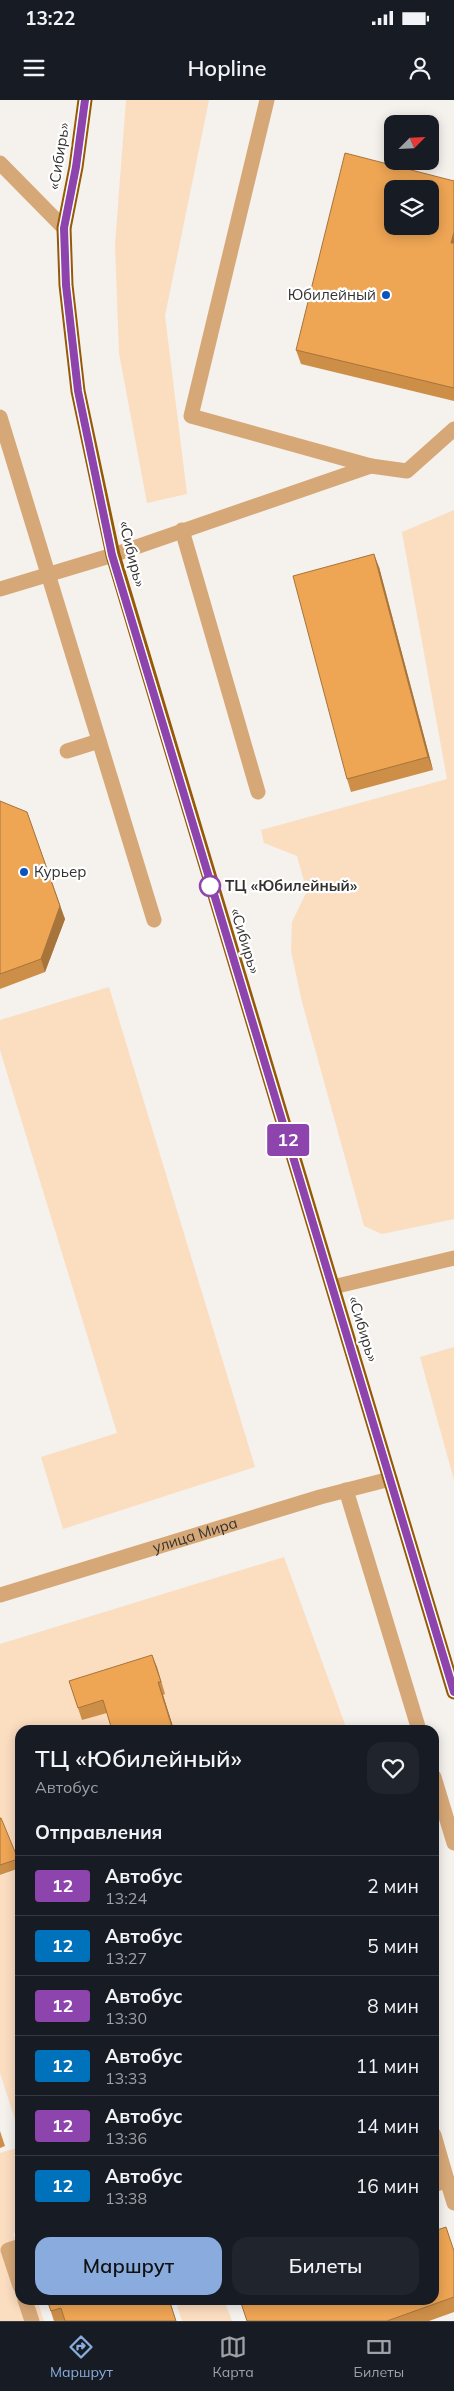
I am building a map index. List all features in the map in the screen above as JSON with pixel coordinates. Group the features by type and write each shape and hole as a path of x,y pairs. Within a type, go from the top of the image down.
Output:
{"highway":[{"name":"«Сибирь»","path":"85,100 76,167 64,228 66,285 77,384 112,555 454,1692"}],"street":[{"path":"267,100 191,416 370,466 407,472 454,429"},
{"path":"0,163 64,228"},
{"path":"0,417 154,920"},
{"path":"0,588 112,555 370,466"},
{"path":"182,530 258,792"},
{"path":"67,751 99,741"},
{"path":"333,1287 454,1258"},
{"name":"улица Мира","path":"0,1595 346,1490 390,1479"},
{"path":"346,1490 418,1725"},
{"path":"439,1794 454,1843"},
{"path":"440,2183 454,2202"},
{"path":"15,2248 8,2250 15,2271"},
{"path":"27,2305 32,2321"}],"shaded area":[{"path":"126,100 209,100 165,316 187,494 147,503 119,353 115,245"},
{"path":"454,510 454,1219 382,1234 364,1226 302,1002 291,951 292,922 307,891 297,856 264,843 261,830 447,779 402,532"},
{"path":"109,987 255,1467 63,1529 41,1457 117,1433 0,1050 0,1020"},
{"path":"454,1347 454,1480 420,1357"},
{"path":"284,1557 345,1725 154,1725 107,1713 111,1725 15,1725 15,1856 0,1828 0,1644"},
{"path":"15,1870 15,2120 0,2073 0,1876"},
{"path":"15,2148 15,2232 13,2234 15,2239 15,2305 39,2305 44,2321 0,2321 0,2153"},
{"path":"226,2305 232,2321 182,2321 177,2306"}],"building":[{"name":"Юбилейный","path":"345,153 384,163 384,170 411,170 454,181 454,232 451,243 454,243 454,388 296,350"},
{"path":"374,554 428,757 347,779 293,576"},
{"name":"Курьер","path":"0,801 27,812 60,906 41,959 0,974"},
{"path":"152,1655 171,1725 110,1725 103,1700 78,1708 69,1681"},
{"path":"1,1818 15,1852 15,1860 0,1865"},
{"path":"446,2227 454,2251 454,2297 439,2302 439,2229"},
{"path":"49,2305 171,2305 176,2321 65,2321 61,2308 51,2311"},
{"path":"242,2305 432,2305 387,2321 247,2321"}],"bus line":[{"name":"12","path":"85,100 76,167 64,228 66,285 78,391 112,555 454,1692"}],"place":[{"name":"Юбилейный","path":"386,295"},
{"name":"Курьер","path":"24,872"},
{"name":"ТЦ «Юбилейный»","path":"210,886"}]}
